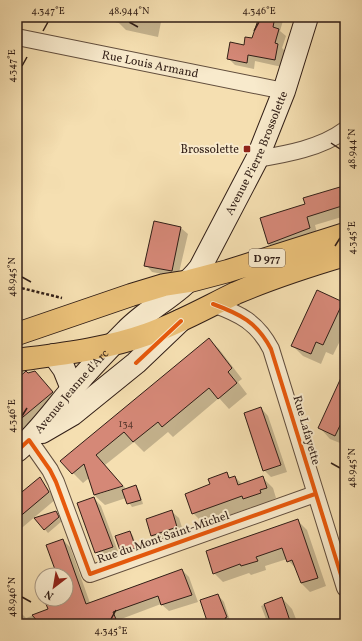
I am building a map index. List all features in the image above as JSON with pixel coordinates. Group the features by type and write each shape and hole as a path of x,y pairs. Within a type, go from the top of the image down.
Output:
{"main road":[{"name":"Avenue Pierre Brossolette","path":"190,281 207,256 257,159 284,91 307,17"},
{"name":"D 977","path":"17,334 164,285 190,281 345,234"},
{"name":"D 977","path":"17,360 54,355 114,343 147,334 181,321 237,293 304,267 345,255"},
{"name":"Avenue Jeanne d'Arc","path":"23,445 114,343 149,310 190,281"},
{"name":"Avenue Jeanne d'Arc","path":"23,445 73,414 136,363 181,321"},
{"path":"54,355 64,369 72,389"}],"street":[{"name":"Rue Louis Armand","path":"17,37 284,91"},
{"path":"257,159 293,153 336,137 345,130"},
{"name":"Rue Lafayette","path":"213,304 236,313 250,321 264,335 275,358 315,494 345,588"},
{"name":"Rue du Mont Saint-Michel","path":"23,445 50,470 56,482 90,574 315,494"}],"path":[{"path":"17,287 61,297 74,315"}],"building":[{"path":"259,17 275,17 273,27 279,29 275,43 278,44 275,60 248,55 247,63 227,59 230,42 244,45 245,37 252,38"},
{"path":"340,187 345,205 307,217 310,228 268,244 260,218 305,204 303,198"},
{"path":"154,221 181,227 172,271 144,266"},
{"path":"317,290 343,302 323,345 316,342 311,354 291,346"},
{"path":"209,338 232,368 228,372 237,383 218,399 209,388 162,427 158,422 133,442 124,432 96,455 123,486 94,495 84,464 72,474 60,461"},
{"path":"345,369 345,415 335,436 318,428"},
{"path":"26,371 28,373 35,371 53,392 17,422 17,379"},
{"path":"261,407 281,465 263,471 244,413"},
{"path":"227,472 229,478 235,476 238,485 263,476 267,488 260,490 261,493 243,499 242,496 192,514 185,494 210,484 208,479"},
{"path":"40,477 49,492 17,519 17,496"},
{"path":"136,485 141,500 127,504 122,490"},
{"path":"94,497 113,547 95,553 77,503"},
{"path":"172,510 177,527 151,536 146,519"},
{"path":"56,511 59,517 44,530 34,518"},
{"path":"298,519 318,578 301,583 292,560 287,562 282,548 256,557 258,561 241,566 240,564 213,574 206,551"},
{"path":"130,531 136,548 121,553 115,536"},
{"path":"63,539 73,567 54,567 46,545"},
{"path":"182,569 192,595 161,605 158,596 113,612 118,624 40,624 32,615 48,609 47,607 74,607 74,570 86,604"},
{"path":"218,594 227,617 225,618 227,624 208,624 200,600"},
{"path":"282,597 291,624 271,624 264,604"}],"cycle path":[{"path":"213,304 231,311 247,320 260,332 271,349 345,588"},
{"path":"136,363 181,321"},
{"path":"17,451 29,440 50,470 56,482 90,574 315,494"}],"place":[{"name":"Brossolette","path":"247,149"}]}
